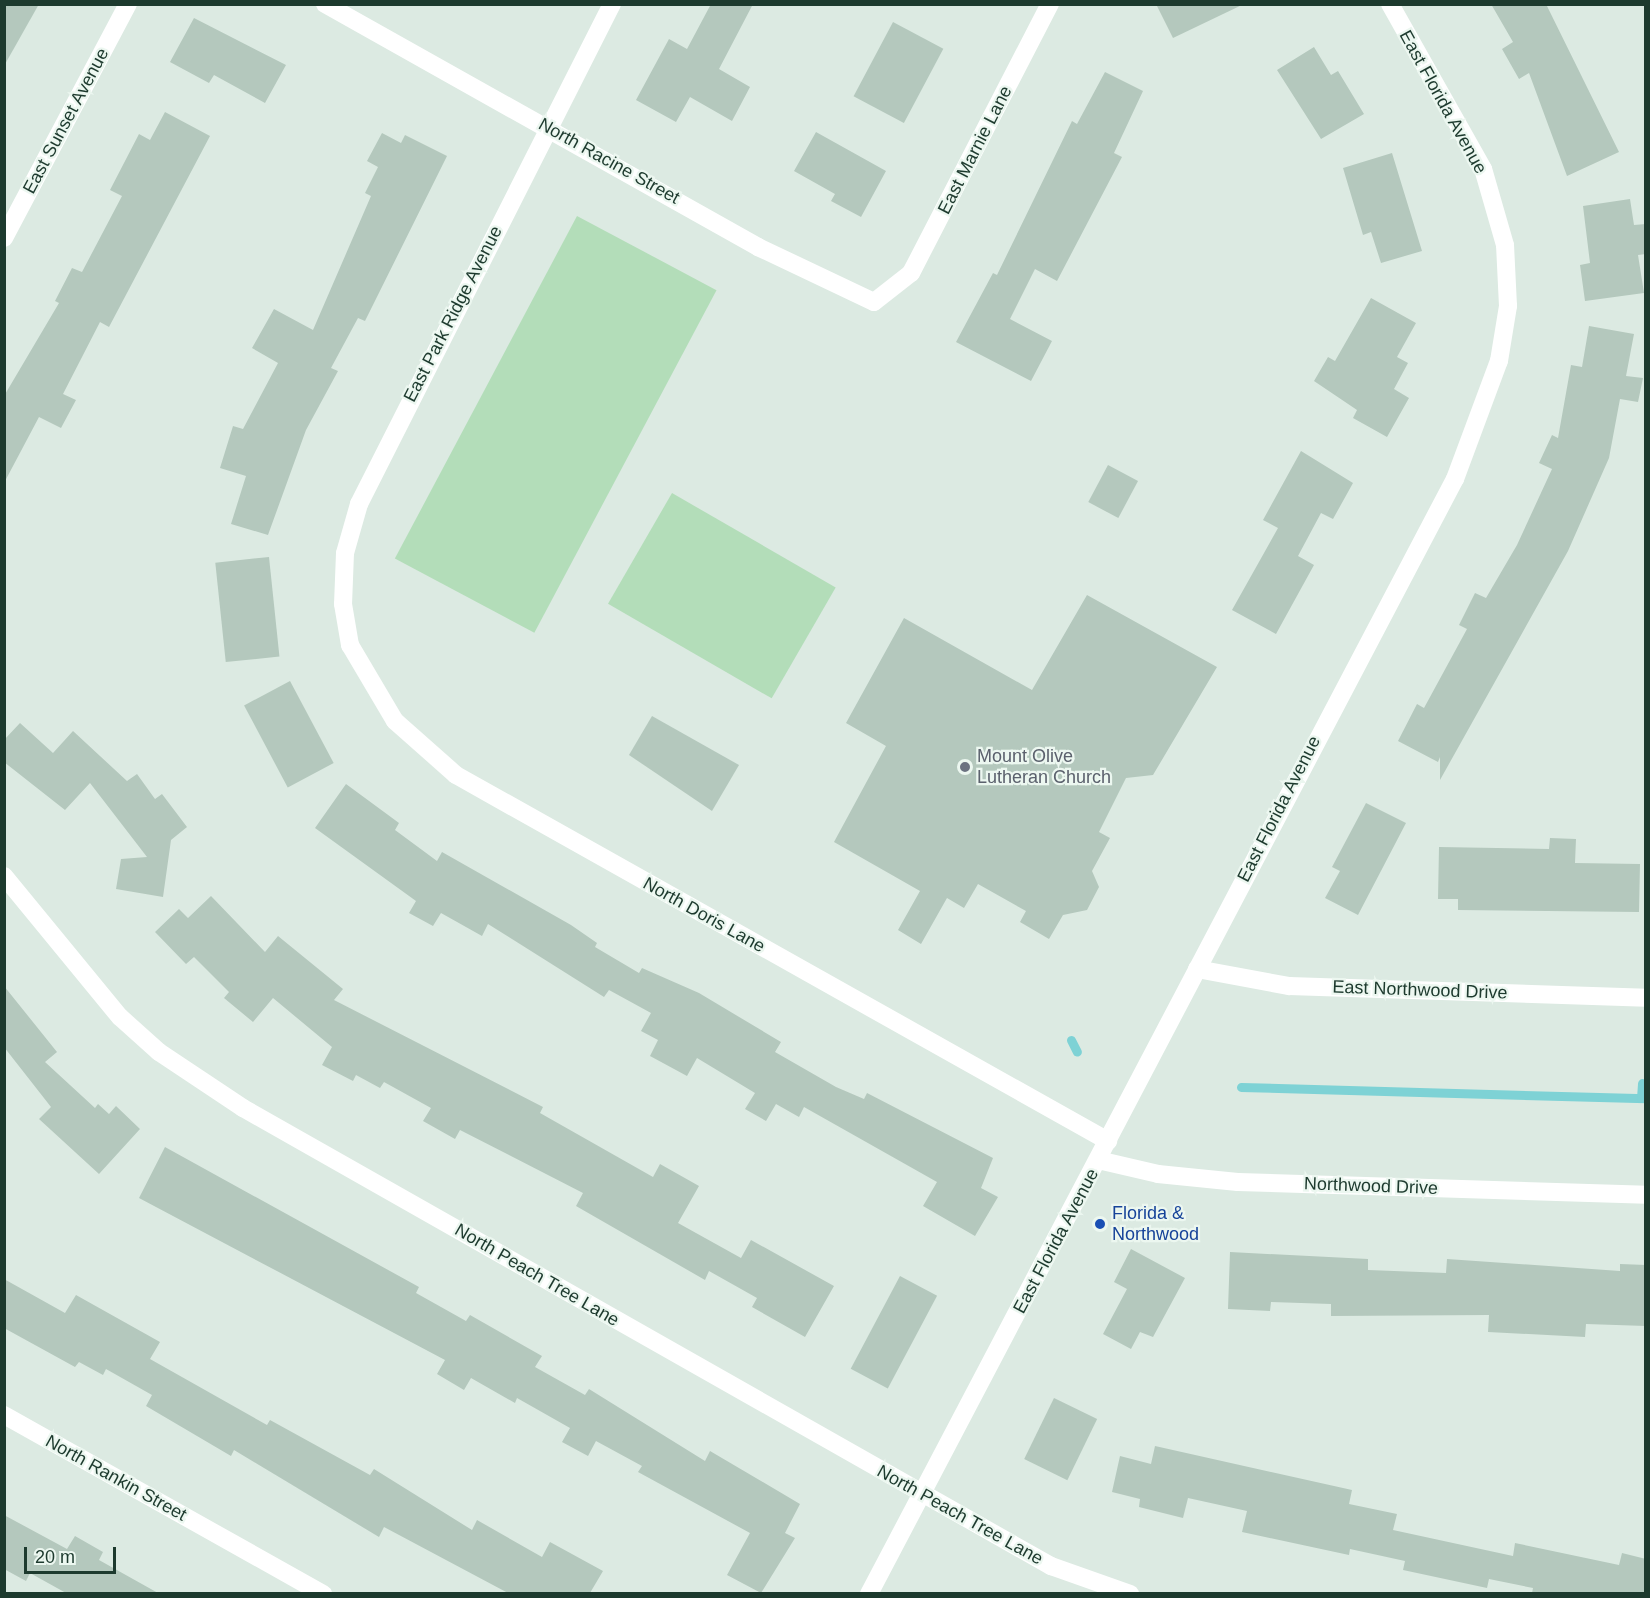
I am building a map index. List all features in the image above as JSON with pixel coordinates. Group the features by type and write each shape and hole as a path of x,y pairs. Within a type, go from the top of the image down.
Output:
{"street":[{"name":"East Sunset Avenue","path":"4,238 128,4"},
{"name":"North Racine Street","path":"325,4 852,296 874,302 894,291"},
{"name":"East Park Ridge Avenue","path":"349,637 343,604 345,553 359,504 612,4"},
{"name":"East Marnie Lane","path":"894,291 911,273 936,230 1050,4"},
{"name":"East Florida Avenue","path":"869,1593 1455,479 1500,361 1508,306 1505,245 1483,169 1390,4"},
{"name":"North Doris Lane","path":"349,637 372,688 395,721 456,775 1108,1141"},
{"name":"North Peach Tree Lane","path":"4,876 120,1017 195,1077 1051,1566 1130,1593"},
{"name":"East Northwood Drive","path":"1197,969 1289,986 1646,998"},
{"name":"Northwood Drive","path":"1098,1160 1158,1174 1238,1182 1646,1195"},
{"name":"North Rankin Street","path":"4,1415 323,1593"}],"green space":[{"path":"577,216 717,290 534,633 395,559"},
{"path":"672,493 836,588 772,698 608,604"}],"building":[{"path":"4,4 39,4 4,66"},
{"path":"711,4 753,4 719,69 750,87 732,121 690,97 676,122 636,100 669,39 687,49"},
{"path":"1156,4 1244,4 1173,38"},
{"path":"1491,4 1546,4 1619,152 1567,176 1529,73 1519,79 1502,49 1513,42"},
{"path":"194,18 286,65 265,103 214,75 209,83 170,62"},
{"path":"893,22 943,49 904,123 854,96"},
{"path":"1314,47 1331,75 1338,71 1364,114 1321,139 1277,70"},
{"path":"1105,72 1143,91 1114,153 1122,157 1057,281 1035,269 1010,319 1052,341 1031,381 956,342 993,273 997,275 1072,121 1077,124"},
{"path":"165,112 210,136 109,327 100,322 63,394 76,400 61,428 39,417 4,483 4,396 59,303 55,301 72,268 82,272 122,196 110,190 139,134 150,140"},
{"path":"816,132 886,171 861,217 831,201 835,194 794,171"},
{"path":"382,133 401,143 405,135 447,156 365,321 358,318 331,368 338,371 306,430 268,535 231,524 246,476 220,468 233,426 243,429 278,363 252,348 274,309 313,330 371,196 365,193 378,167 367,161"},
{"path":"1392,153 1422,251 1381,263 1371,232 1363,235 1343,168"},
{"path":"1630,199 1634,225 1646,224 1646,254 1638,255 1644,293 1585,301 1580,265 1590,263 1583,206"},
{"path":"1371,298 1416,323 1397,357 1408,363 1394,389 1409,398 1387,437 1353,418 1357,410 1314,381 1328,357 1335,361"},
{"path":"1589,326 1634,334 1626,376 1643,378 1638,402 1620,399 1609,458 1568,551 1440,780 1440,757 1438,762 1398,741 1417,704 1424,708 1467,629 1459,625 1475,593 1486,598 1517,545 1552,469 1539,463 1552,435 1558,438 1571,365 1582,367"},
{"path":"1301,451 1353,483 1333,519 1321,513 1298,556 1314,565 1276,634 1232,610 1278,528 1263,520"},
{"path":"1108,465 1138,481 1118,518 1088,502"},
{"path":"269,557 279,656 226,662 215,563"},
{"name":"Mount Olive Lutheran Church","path":"1087,595 1217,667 1153,775 1126,778 1099,832 1110,838 1092,871 1099,887 1087,910 1063,915 1049,939 1020,922 1026,911 978,884 964,908 947,898 921,944 898,930 920,891 834,842 886,746 846,723 904,618 1032,690"},
{"path":"290,681 334,763 288,788 244,705"},
{"path":"652,716 739,765 712,811 629,755"},
{"path":"20,723 53,753 73,731 127,781 137,774 155,799 162,794 187,827 171,840 163,897 116,889 121,859 147,857 90,783 65,810 4,762 4,740"},
{"path":"346,784 399,823 395,830 437,861 442,852 571,925 597,943 595,947 639,973 642,968 699,993 781,1042 775,1052 836,1087 864,1099 867,1093 993,1158 981,1188 998,1197 975,1236 923,1206 937,1182 804,1107 799,1117 776,1104 766,1121 745,1109 755,1093 697,1058 687,1076 650,1056 658,1040 641,1031 651,1013 609,990 604,997 488,924 482,936 441,913 433,926 409,913 416,901 315,828"},
{"path":"1366,803 1406,823 1358,915 1325,898 1340,871 1332,867"},
{"path":"1550,838 1576,839 1575,863 1640,864 1639,912 1458,910 1458,899 1438,899 1439,847 1549,849"},
{"path":"211,896 265,952 278,936 343,989 334,1000 543,1107 540,1113 653,1177 660,1164 699,1186 678,1223 741,1258 751,1240 834,1286 805,1337 752,1307 757,1298 709,1271 705,1280 576,1206 583,1193 460,1130 455,1139 423,1121 431,1108 384,1082 380,1088 356,1075 353,1081 322,1065 332,1047 273,998 253,1022 224,998 229,992 194,957 186,964 155,932 179,909 188,918"},
{"path":"4,986 57,1052 45,1062 95,1108 98,1104 109,1114 116,1106 140,1129 99,1174 39,1119 51,1107 4,1047"},
{"path":"165,1147 419,1287 416,1293 466,1321 470,1315 542,1356 535,1367 585,1395 589,1389 705,1461 710,1451 800,1504 785,1533 795,1538 761,1593 727,1575 750,1533 638,1472 642,1466 596,1441 588,1456 562,1442 570,1428 517,1398 515,1403 471,1378 464,1390 437,1374 445,1360 139,1198"},
{"path":"1131,1249 1185,1278 1153,1337 1140,1332 1131,1349 1103,1334 1127,1289 1114,1282"},
{"path":"1230,1252 1368,1259 1368,1270 1446,1273 1447,1259 1620,1271 1620,1264 1646,1265 1646,1326 1586,1324 1585,1337 1488,1332 1489,1315 1331,1316 1331,1304 1271,1302 1270,1311 1228,1309"},
{"path":"900,1276 937,1296 888,1388 851,1369"},
{"path":"4,1279 65,1313 76,1295 160,1342 150,1359 267,1425 270,1420 370,1475 374,1469 472,1530 477,1520 542,1557 550,1542 603,1571 590,1593 508,1593 384,1527 379,1537 234,1450 231,1456 146,1406 152,1395 106,1369 103,1375 79,1362 75,1367 4,1328"},
{"path":"1054,1398 1097,1419 1067,1480 1024,1459"},
{"path":"1155,1446 1352,1490 1349,1504 1397,1514 1393,1530 1513,1556 1515,1543 1619,1565 1622,1553 1646,1559 1646,1593 1532,1593 1533,1588 1489,1579 1487,1588 1403,1570 1405,1561 1350,1549 1349,1555 1242,1532 1247,1511 1188,1498 1183,1518 1139,1507 1140,1499 1112,1492 1120,1456 1151,1464"},
{"path":"4,1515 67,1549 75,1536 103,1552 99,1560 158,1593 66,1593 30,1573 26,1581 4,1569"}],"waterway":[{"path":"1071,1040 1077,1052"},
{"path":"1641,1098 1642,1083"},
{"path":"1241,1087 1646,1098"}],"place":[{"name":"Mount Olive Lutheran Church","path":"965,767"},
{"name":"Florida & Northwood","path":"1100,1224"}]}
